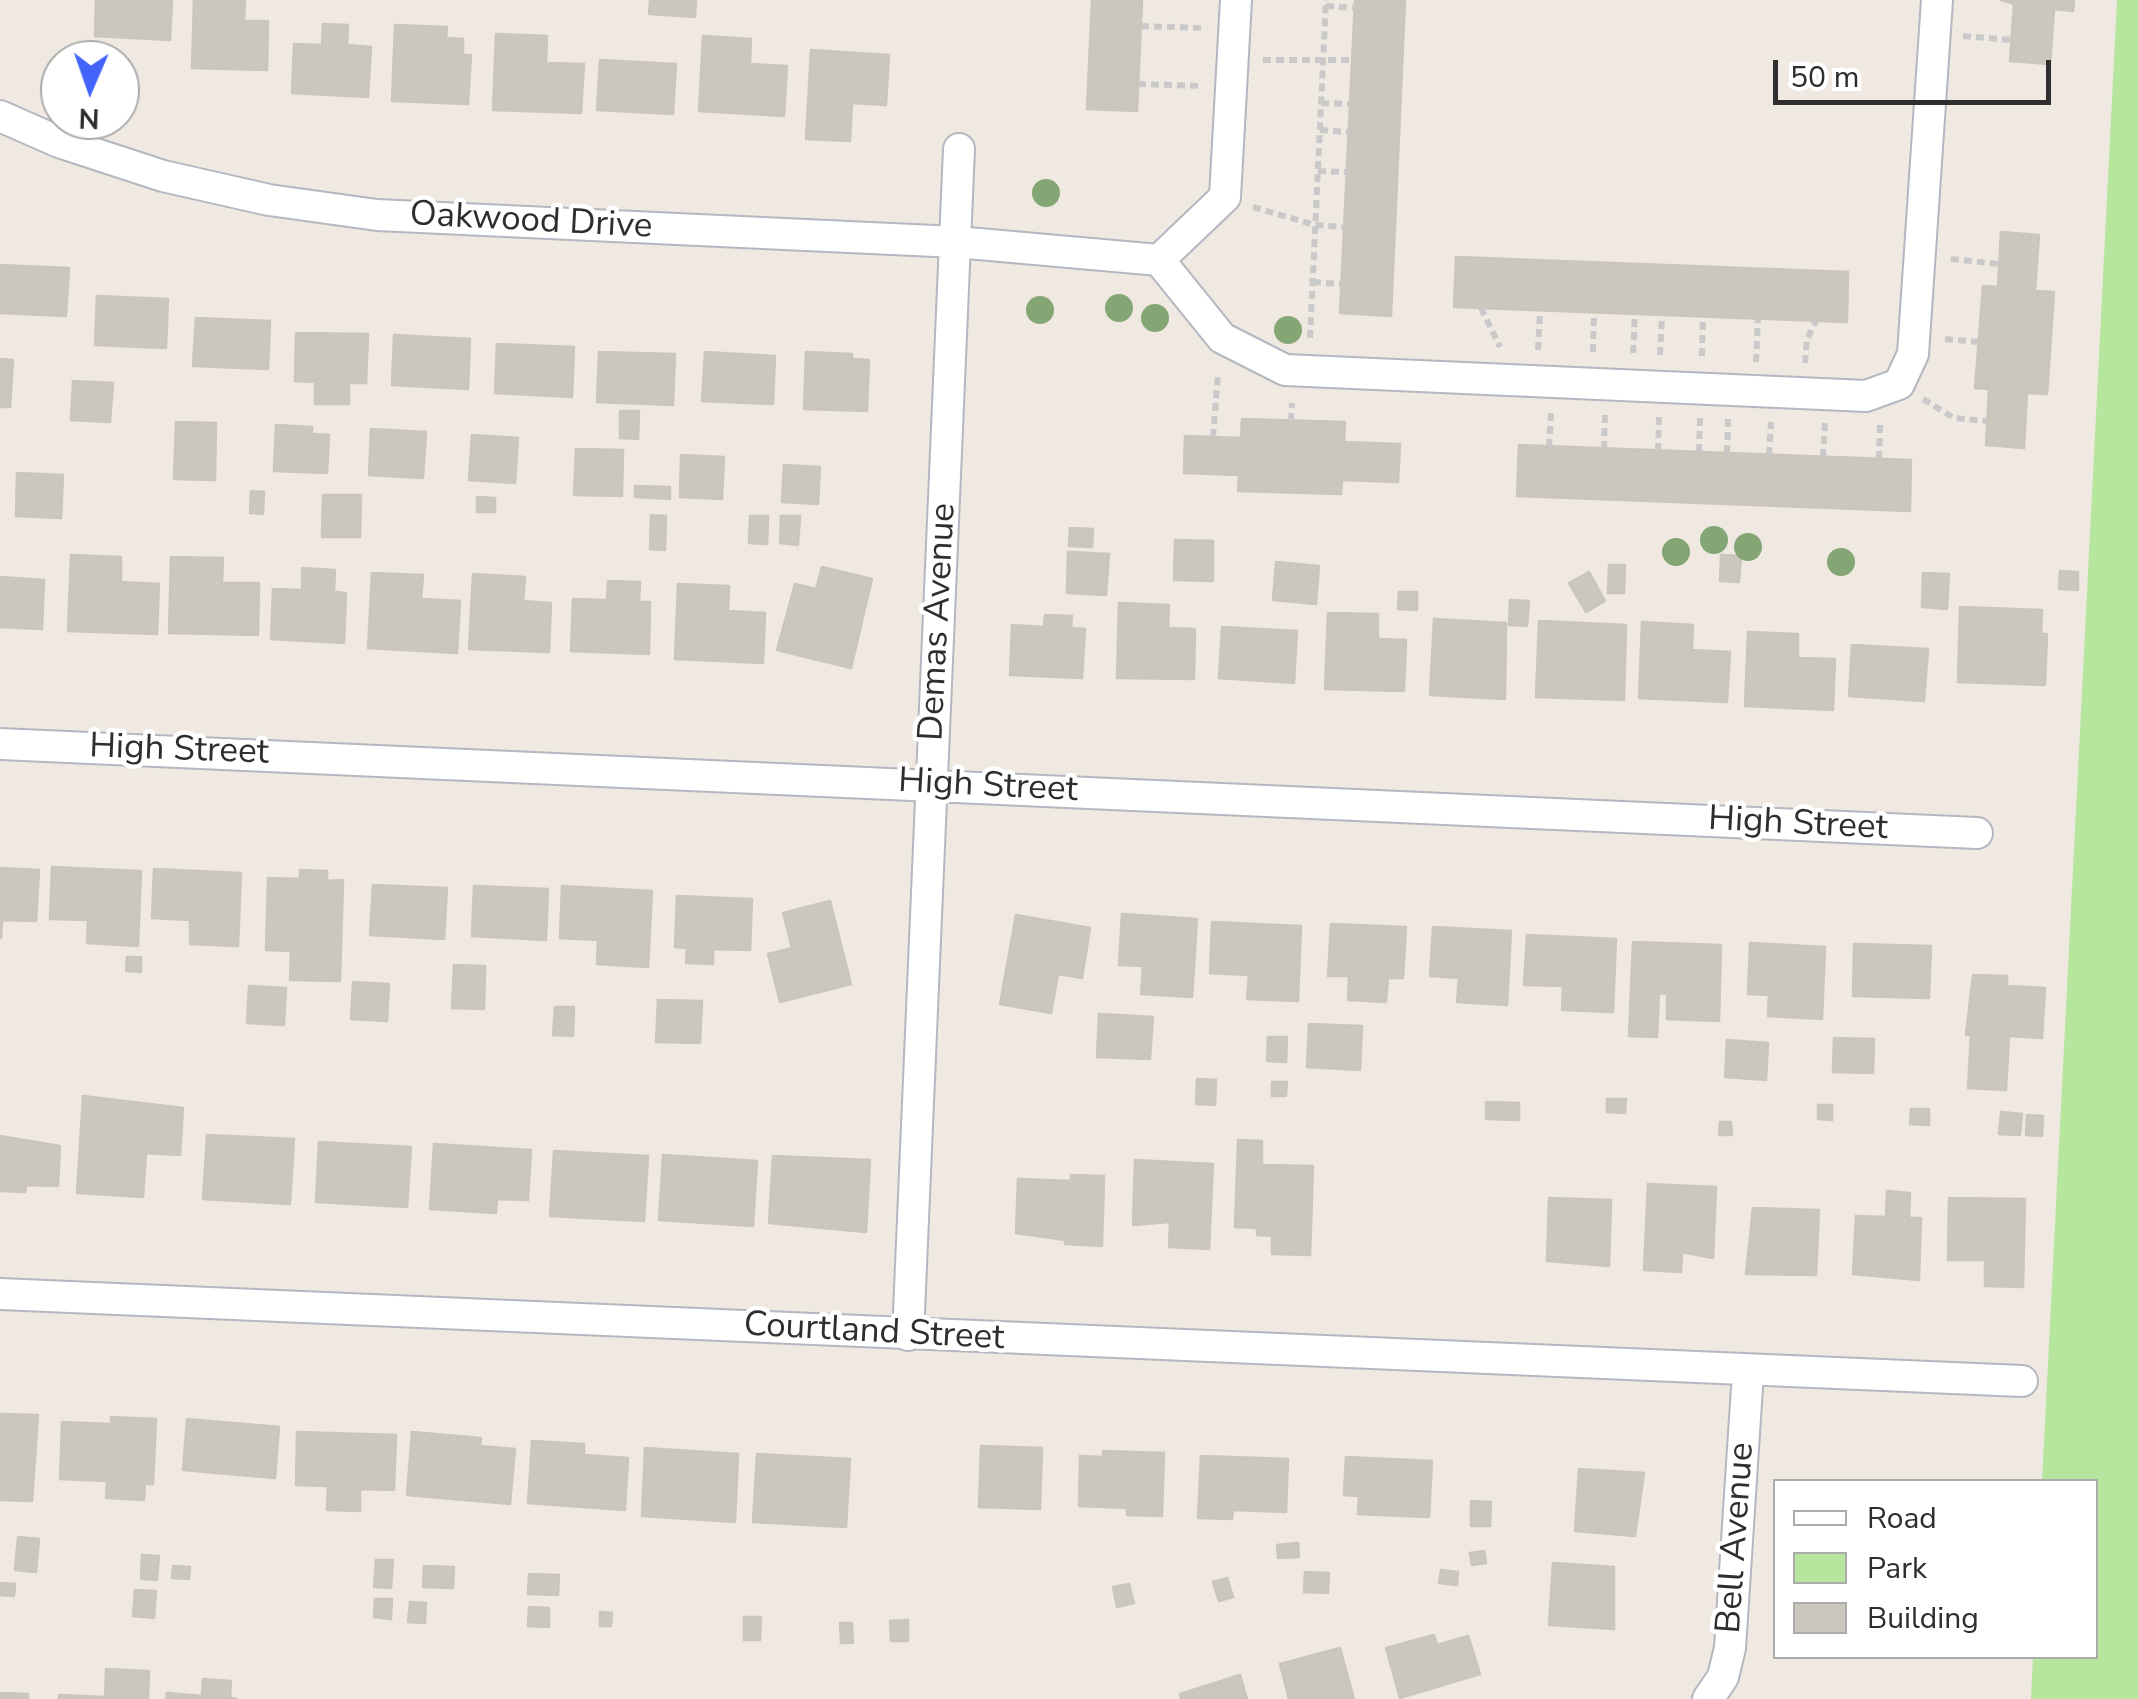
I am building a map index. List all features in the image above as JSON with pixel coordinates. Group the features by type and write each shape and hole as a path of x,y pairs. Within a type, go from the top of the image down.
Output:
{"street":[{"path":"1236,0 1226,197 1160,260 1222,338 1285,370 1866,396 1898,384 1913,354 1937,0"},
{"name":"Oakwood Drive","path":"0,116 163,176 269,200 377,215 956,242 1160,260"},
{"name":"Demas Avenue","path":"908,1335 960,150"},
{"name":"High Street","path":"0,744 1977,833"},
{"name":"Courtland Street","path":"0,1294 2022,1381"},
{"name":"Bell Avenue","path":"1708,1699 1723,1677 1730,1648 1748,1372"}],"path":[{"path":"1310,349 1326,3 1354,8"},
{"path":"1141,26 1182,27"},
{"path":"1983,37 2012,40"},
{"path":"1282,60 1352,60"},
{"path":"1138,84 1180,85"},
{"path":"1321,103 1350,104"},
{"path":"1320,130 1348,132"},
{"path":"1318,171 1347,172"},
{"path":"1275,215 1344,227"},
{"path":"1966,261 1999,264"},
{"path":"1312,282 1342,284"},
{"path":"1481,308 1506,356"},
{"path":"1539,327 1540,311"},
{"path":"1594,313 1594,330"},
{"path":"1634,332 1635,314"},
{"path":"1660,332 1662,315"},
{"path":"1702,334 1703,317"},
{"path":"1757,337 1758,318"},
{"path":"1807,340 1816,321"},
{"path":"1960,340 1979,342"},
{"path":"1291,421 1292,404"},
{"path":"1213,437 1214,409"},
{"path":"1954,418 1987,421"},
{"path":"1549,447 1550,427"},
{"path":"1604,430 1604,449"},
{"path":"1658,451 1659,433"},
{"path":"1699,452 1700,435"},
{"path":"1727,453 1728,436"},
{"path":"1769,455 1770,439"},
{"path":"1823,457 1824,442"},
{"path":"1879,445 1879,459"}],"green space":[{"path":"2117,0 2138,0 2138,1699 2031,1699 2033,1659 2098,1659 2098,1479 2042,1479"}],"building":[{"path":"96,0 172,0 170,40 95,36"},
{"path":"194,0 245,0 244,21 268,21 267,70 192,68"},
{"path":"650,0 696,0 695,17 649,14"},
{"path":"1092,0 1142,0 1137,111 1087,109"},
{"path":"1355,0 1405,0 1391,316 1340,313"},
{"path":"2001,0 2074,0 2073,11 2054,9 2050,64 2010,61 2014,4"},
{"path":"323,24 348,25 347,45 371,47 368,97 292,93 294,44 322,45"},
{"path":"395,25 447,27 446,38 463,39 463,55 471,55 468,104 392,101"},
{"path":"496,34 547,36 546,63 584,64 581,113 493,110"},
{"path":"703,36 751,39 750,64 787,66 784,116 699,111"},
{"path":"811,50 889,55 886,105 852,103 850,141 806,139"},
{"path":"600,60 676,64 673,114 597,110"},
{"path":"2001,232 2039,235 2035,291 2054,292 2047,394 2027,393 2024,448 1986,445 1989,389 1975,388 1983,286 1998,287"},
{"path":"1456,257 1848,272 1847,322 1454,307"},
{"path":"0,265 69,268 66,316 0,313"},
{"path":"97,296 168,299 166,348 95,345"},
{"path":"196,318 270,321 268,369 193,366"},
{"path":"296,333 368,334 366,383 349,383 349,404 315,404 315,382 295,381"},
{"path":"394,335 470,339 468,389 392,385"},
{"path":"497,344 574,347 572,397 495,393"},
{"path":"599,352 675,354 673,405 597,402"},
{"path":"705,352 775,356 773,404 702,401"},
{"path":"806,352 852,354 852,359 869,360 867,411 804,409"},
{"path":"0,359 13,360 10,407 0,407"},
{"path":"73,381 113,383 110,422 71,420"},
{"path":"620,411 639,411 638,439 620,438"},
{"path":"1242,419 1345,422 1344,442 1400,444 1398,482 1342,480 1341,494 1238,491 1239,475 1184,473 1185,436 1241,438"},
{"path":"176,422 216,423 215,480 174,479"},
{"path":"276,425 312,427 312,434 329,435 327,473 274,471"},
{"path":"371,429 426,432 423,478 369,475"},
{"path":"472,435 518,438 515,483 469,480"},
{"path":"1519,445 1911,460 1910,511 1517,496"},
{"path":"576,449 623,450 622,496 574,495"},
{"path":"681,455 724,457 722,499 680,497"},
{"path":"784,465 820,467 818,504 782,502"},
{"path":"17,473 63,475 61,518 16,516"},
{"path":"635,486 670,487 670,499 635,497"},
{"path":"251,491 264,492 263,514 250,513"},
{"path":"323,495 361,495 360,537 322,537"},
{"path":"477,497 495,498 495,512 477,512"},
{"path":"651,515 666,516 665,550 650,549"},
{"path":"750,516 768,516 767,544 749,543"},
{"path":"781,516 800,516 798,545 780,543"},
{"path":"1070,528 1093,529 1092,547 1069,546"},
{"path":"1175,540 1213,541 1213,581 1174,580"},
{"path":"1068,552 1109,554 1106,595 1067,593"},
{"path":"71,555 121,557 121,582 159,584 157,634 68,631"},
{"path":"1721,555 1741,556 1739,582 1720,581"},
{"path":"171,557 223,558 222,583 259,583 258,635 169,633"},
{"path":"1276,562 1319,566 1316,604 1273,600"},
{"path":"1609,565 1625,565 1624,593 1608,593"},
{"path":"822,567 872,579 851,668 777,650 795,584 816,589"},
{"path":"302,568 335,570 334,592 346,593 344,643 271,639 273,589 302,590"},
{"path":"2060,571 2078,572 2078,590 2059,589"},
{"path":"1589,572 1605,601 1586,612 1569,583"},
{"path":"372,573 423,575 421,599 460,601 457,653 368,648"},
{"path":"1923,573 1949,574 1947,609 1922,607"},
{"path":"473,574 525,577 523,601 551,603 549,652 469,649"},
{"path":"0,577 44,580 42,629 0,627"},
{"path":"608,581 640,582 639,602 650,602 649,654 571,651 573,599 607,600"},
{"path":"678,584 729,586 728,611 765,613 763,663 675,659"},
{"path":"1399,592 1417,592 1417,610 1398,609"},
{"path":"1510,600 1529,601 1527,626 1509,625"},
{"path":"1119,603 1169,605 1168,628 1195,629 1194,679 1117,678"},
{"path":"1960,607 2042,610 2041,634 2047,634 2045,685 1958,682"},
{"path":"1328,613 1378,614 1378,639 1406,640 1404,691 1325,689"},
{"path":"1045,615 1072,616 1071,628 1085,629 1082,678 1010,675 1012,625 1044,627"},
{"path":"1434,619 1506,623 1505,699 1430,695"},
{"path":"1539,621 1626,625 1624,700 1536,697"},
{"path":"1642,622 1693,625 1692,650 1730,652 1727,702 1639,698"},
{"path":"1222,627 1297,631 1294,683 1219,678"},
{"path":"1748,632 1798,634 1798,658 1835,659 1833,710 1745,706"},
{"path":"1852,645 1928,649 1924,701 1849,696"},
{"path":"52,867 141,871 138,946 87,943 88,920 50,919"},
{"path":"0,868 39,870 36,921 2,920 1,938"},
{"path":"154,869 241,873 238,946 190,944 190,920 152,918"},
{"path":"300,870 327,871 327,881 343,880 340,981 290,980 291,951 266,950 268,878 300,879"},
{"path":"373,885 447,888 444,939 370,935"},
{"path":"474,886 548,889 546,940 472,936"},
{"path":"562,886 652,891 648,967 597,964 598,940 560,938"},
{"path":"677,896 752,899 750,950 713,949 713,964 686,963 687,948 675,947"},
{"path":"830,901 851,984 780,1002 768,954 792,948 783,913"},
{"path":"1122,914 1197,919 1192,997 1141,994 1143,966 1119,965"},
{"path":"1016,915 1090,928 1082,978 1058,974 1051,1013 1000,1004"},
{"path":"1212,922 1301,926 1298,1001 1247,999 1249,975 1210,973"},
{"path":"1331,924 1406,927 1403,978 1388,978 1386,1002 1348,1000 1349,976 1328,976"},
{"path":"1433,927 1511,931 1507,1005 1457,1002 1459,978 1430,976"},
{"path":"1527,935 1616,939 1613,1012 1562,1010 1563,986 1524,985"},
{"path":"1633,942 1721,945 1719,1021 1667,1019 1667,994 1659,993 1657,1037 1629,1036"},
{"path":"1750,943 1825,947 1822,1019 1768,1016 1769,995 1748,994"},
{"path":"1854,944 1931,946 1929,998 1853,996"},
{"path":"127,957 141,957 141,972 126,971"},
{"path":"454,965 485,966 484,1009 452,1008"},
{"path":"1973,975 2007,976 2007,986 2045,988 2042,1038 2009,1036 2006,1090 1968,1088 1971,1035 1966,1035"},
{"path":"353,982 389,984 387,1021 351,1019"},
{"path":"249,986 286,988 284,1025 247,1023"},
{"path":"658,1000 702,1001 700,1043 656,1042"},
{"path":"555,1007 574,1007 573,1036 553,1035"},
{"path":"1099,1014 1153,1017 1150,1059 1097,1057"},
{"path":"1309,1024 1362,1026 1360,1070 1307,1067"},
{"path":"1268,1037 1287,1037 1286,1062 1267,1061"},
{"path":"1834,1038 1874,1039 1873,1073 1833,1072"},
{"path":"1727,1040 1768,1043 1766,1080 1725,1077"},
{"path":"1197,1079 1216,1080 1215,1105 1196,1104"},
{"path":"1272,1082 1287,1082 1286,1096 1272,1096"},
{"path":"83,1096 183,1108 180,1155 146,1153 143,1197 77,1193"},
{"path":"1607,1099 1626,1099 1625,1113 1607,1112"},
{"path":"1486,1102 1519,1103 1519,1120 1486,1119"},
{"path":"1818,1105 1832,1105 1832,1120 1818,1119"},
{"path":"1911,1109 1929,1109 1929,1125 1910,1124"},
{"path":"2001,1112 2022,1114 2020,1135 1999,1134"},
{"path":"2027,1115 2043,1116 2042,1136 2026,1135"},
{"path":"1720,1122 1731,1122 1732,1135 1719,1135"},
{"path":"207,1135 294,1139 290,1204 203,1199"},
{"path":"0,1136 60,1146 58,1186 26,1185 25,1192 0,1191"},
{"path":"1238,1140 1262,1141 1262,1165 1313,1166 1310,1255 1272,1254 1272,1236 1257,1235 1257,1228 1235,1227"},
{"path":"319,1142 411,1147 407,1207 316,1202"},
{"path":"434,1144 531,1150 528,1200 497,1199 496,1213 430,1209"},
{"path":"554,1151 648,1156 644,1221 550,1216"},
{"path":"663,1155 757,1161 753,1226 659,1220"},
{"path":"773,1156 870,1160 866,1232 769,1223"},
{"path":"1135,1160 1213,1164 1209,1249 1169,1247 1170,1222 1133,1225"},
{"path":"1071,1175 1104,1176 1102,1246 1065,1244 1065,1240 1016,1233 1018,1179 1071,1181"},
{"path":"1648,1184 1716,1187 1713,1258 1682,1252 1681,1272 1644,1270"},
{"path":"1887,1191 1910,1193 1909,1218 1921,1218 1919,1280 1853,1274 1856,1216 1886,1217"},
{"path":"1549,1198 1611,1200 1609,1266 1547,1261"},
{"path":"1949,1198 2025,1199 2023,1287 1985,1286 1985,1260 1948,1260"},
{"path":"1753,1208 1819,1210 1816,1275 1746,1274"},
{"path":"0,1414 38,1415 32,1501 0,1500"},
{"path":"111,1417 156,1419 153,1484 145,1484 144,1500 106,1498 107,1481 60,1479 62,1422 111,1424"},
{"path":"187,1419 279,1427 275,1478 183,1470"},
{"path":"297,1432 396,1435 394,1490 360,1489 360,1511 327,1510 328,1486 296,1485"},
{"path":"412,1432 481,1438 480,1446 515,1449 510,1504 407,1495"},
{"path":"532,1441 584,1444 584,1455 628,1458 625,1510 528,1503"},
{"path":"981,1446 1042,1448 1040,1509 979,1507"},
{"path":"645,1448 738,1454 735,1522 642,1516"},
{"path":"1103,1451 1164,1453 1162,1516 1127,1515 1127,1508 1079,1506 1080,1456 1103,1457"},
{"path":"757,1454 850,1459 846,1527 753,1522"},
{"path":"1201,1456 1288,1459 1286,1512 1233,1510 1232,1519 1198,1518"},
{"path":"1346,1457 1432,1461 1429,1517 1358,1514 1359,1496 1344,1495"},
{"path":"1579,1469 1644,1473 1635,1536 1575,1531"},
{"path":"1471,1501 1491,1502 1490,1526 1471,1526"},
{"path":"18,1537 39,1539 36,1572 15,1570"},
{"path":"1298,1543 1299,1557 1278,1558 1277,1545"},
{"path":"1484,1551 1486,1563 1472,1565 1470,1553"},
{"path":"142,1555 159,1556 157,1580 141,1579"},
{"path":"376,1560 393,1560 391,1588 374,1587"},
{"path":"1553,1563 1614,1567 1614,1629 1549,1625"},
{"path":"173,1566 190,1567 189,1579 172,1578"},
{"path":"424,1566 454,1567 453,1588 423,1587"},
{"path":"1441,1570 1458,1572 1457,1585 1439,1583"},
{"path":"1305,1572 1329,1573 1328,1593 1304,1592"},
{"path":"529,1574 559,1575 558,1595 528,1594"},
{"path":"1227,1578 1233,1597 1219,1601 1213,1582"},
{"path":"0,1583 15,1584 14,1596 0,1595"},
{"path":"1129,1584 1134,1603 1117,1607 1113,1587"},
{"path":"135,1590 156,1591 154,1618 133,1616"},
{"path":"375,1599 392,1599 391,1619 374,1617"},
{"path":"410,1602 426,1603 425,1623 408,1622"},
{"path":"529,1607 549,1608 549,1627 528,1626"},
{"path":"600,1612 612,1613 611,1626 600,1626"},
{"path":"744,1617 761,1617 760,1640 744,1640"},
{"path":"908,1620 908,1641 891,1641 890,1621"},
{"path":"840,1623 852,1623 853,1643 841,1643"},
{"path":"1434,1635 1437,1645 1468,1636 1480,1674 1400,1698 1386,1648"},
{"path":"1340,1648 1354,1699 1289,1699 1280,1664"},
{"path":"106,1669 149,1671 148,1699 59,1699 59,1695 105,1697"},
{"path":"1240,1675 1247,1699 1181,1699 1180,1694"},
{"path":"203,1679 231,1681 230,1698 237,1699 166,1699 167,1693 202,1696"},
{"path":"0,1693 28,1694 28,1699 0,1699"}]}
